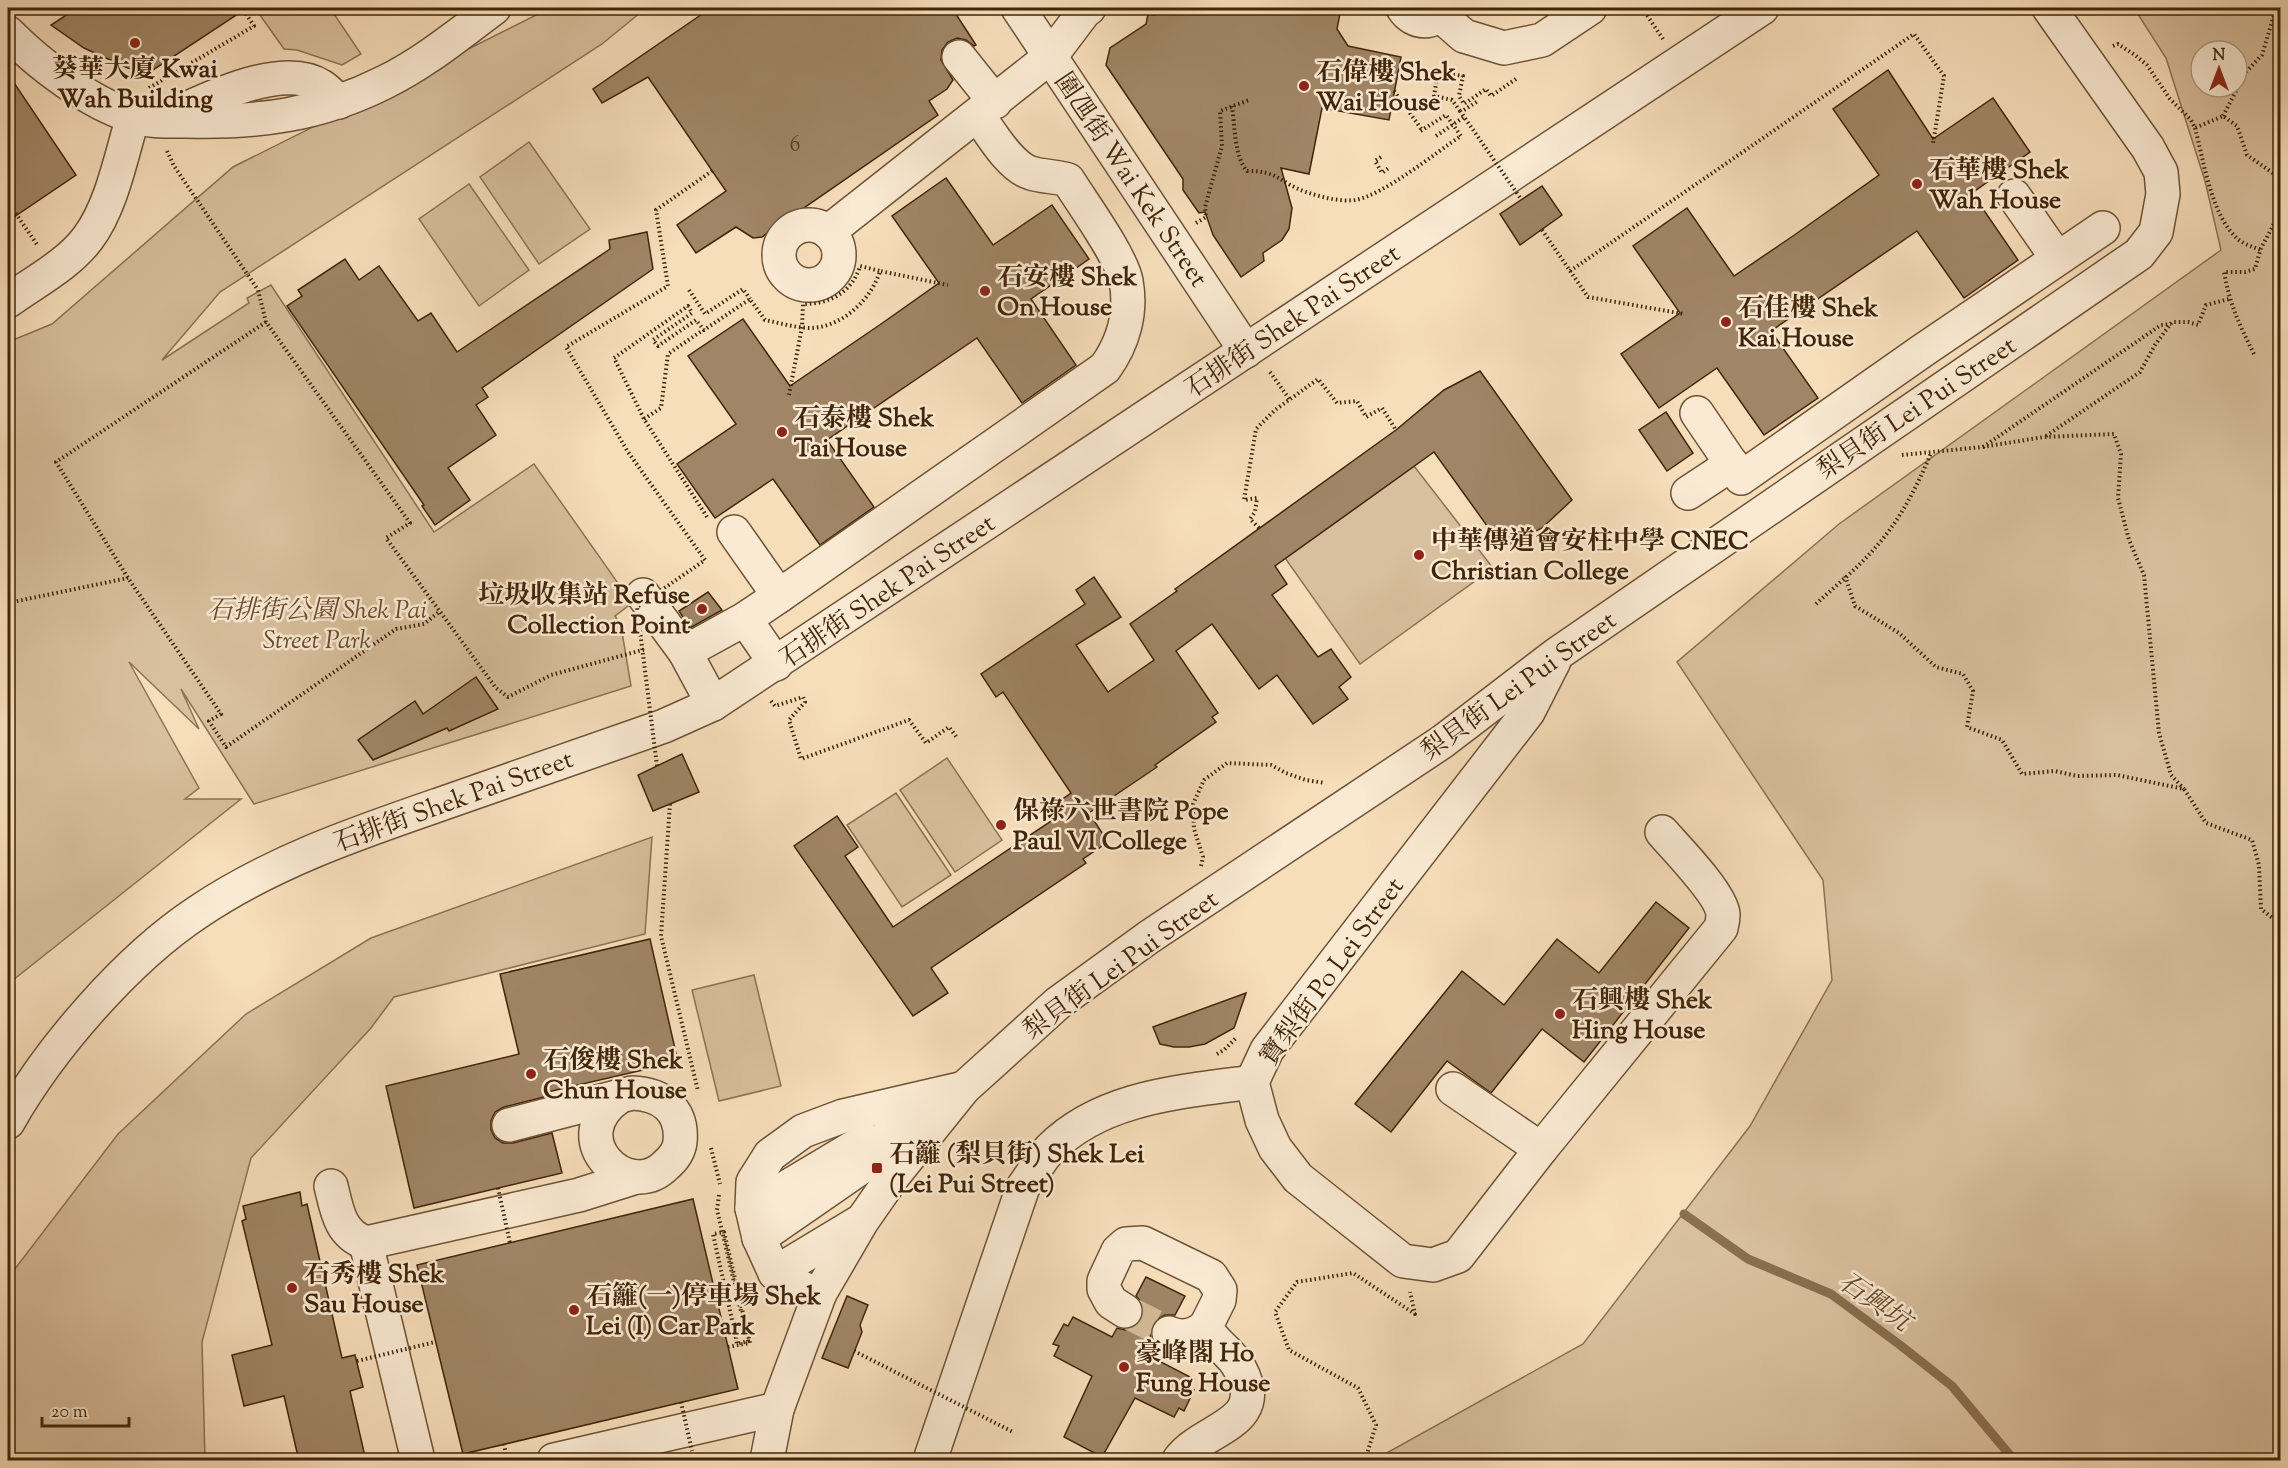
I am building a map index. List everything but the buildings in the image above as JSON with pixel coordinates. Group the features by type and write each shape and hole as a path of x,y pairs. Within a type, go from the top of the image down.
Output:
{"street":[{"path":"8,33 30,56 98,102 152,119 224,122 319,109 339,102 395,76 442,47 494,8"},
{"name":"圍乪街 Wai Kek Street","path":"1018,8 1257,360"},
{"path":"828,232 1050,57 1089,8"},
{"path":"1403,8 1412,18 1419,21 1433,20 1442,11 1464,36 1504,48 1542,40 1590,8"},
{"name":"石排街 Shek Pai Street","path":"8,1122 38,1072 72,1031 136,962 197,912 268,871 337,840 664,726 713,704 1257,360 1762,8"},
{"name":"梨貝街 Lei Pui Street","path":"767,1461 777,1409 820,1293 862,1221 894,1176 964,1088 1067,996 1149,938 1442,742 1557,654 2139,255 2156,232 2161,215 2163,194 2161,172 2148,148 2049,8"},
{"path":"685,651 745,620 1105,368 1122,338 1125,320 1125,280 1118,261 1068,180 1030,173 1012,161 959,57"},
{"path":"8,301 65,261 87,240 102,217 152,119"},
{"path":"2014,196 2057,258"},
{"path":"1697,413 1741,478 2103,228"},
{"path":"1922,351 1948,386"},
{"path":"1688,492 1732,464"},
{"path":"734,532 779,596"},
{"path":"643,594 685,651 713,704"},
{"path":"745,620 776,664"},
{"name":"寶梨街 Po Lei Street","path":"1403,1261 1298,1178 1275,1148 1262,1120 1252,1082 1267,1050 1528,712 1557,654"},
{"path":"1442,742 1470,786"},
{"path":"1403,1261 1433,1265 1458,1256 1541,1149 1721,928 1723,914 1718,901 1662,832"},
{"path":"930,1461 1023,1187 1050,1150 1083,1124 1117,1107 1161,1095 1252,1082"},
{"path":"820,1293 797,1285 763,1243 753,1182 770,1155 802,1131 843,1116 903,1113 964,1088"},
{"path":"1453,1089 1541,1149"},
{"path":"331,1186 338,1217 345,1231 354,1239 366,1243 579,1195 636,1177 651,1175 663,1169 673,1159 679,1146 680,1132 677,1119 670,1107 659,1098 646,1093 632,1093 508,1125"},
{"path":"619,1097 607,1105 600,1117 596,1130 597,1144 602,1156 611,1167 622,1174 636,1177"},
{"path":"763,1243 879,1155 903,1113"},
{"path":"763,1243 894,1176"},
{"path":"763,1243 862,1221"},
{"path":"366,1243 418,1461"},
{"path":"1125,1311 1111,1302 1104,1289 1104,1281 1118,1251 1126,1244 1143,1243 1210,1276 1217,1282 1220,1290 1219,1300 1206,1326 1195,1334 1187,1336 1176,1336 1169,1333"},
{"path":"1179,1461 1199,1440 1225,1427 1241,1415 1247,1401 1247,1387 1241,1370 1229,1351 1210,1337 1206,1326"},
{"path":"554,1461 694,1419 777,1409"}],"path":[{"path":"242,8 254,26 152,119 174,166 258,290 266,322 410,523 386,538 496,688 508,697 551,675 648,649"},
{"path":"1642,8 1668,45"},
{"path":"2195,128 2223,116 2246,72 2262,55 2276,8"},
{"path":"1570,271 1914,34 1944,76 1933,144"},
{"path":"2117,55 2112,47 2118,44 2135,55 2146,65 2170,99 2191,120 2216,203 2225,224 2240,241 2260,250"},
{"path":"1232,106 1239,151 1243,166 1247,171 1275,174 1288,184 1304,191 1344,200 1357,199 1378,192 1461,136 1446,115 1420,131 1394,91"},
{"path":"1205,213 1222,146 1220,111 1249,100"},
{"path":"1478,101 1462,111 1464,117 1521,199"},
{"path":"2223,116 2237,126 2247,155 2280,178"},
{"path":"1436,136 1464,117"},
{"path":"1381,157 1374,161 1382,173 1390,167"},
{"path":"657,765 637,608 705,560 628,452 566,347 668,286 656,210 712,171"},
{"path":"8,202 40,249"},
{"path":"2254,354 2229,300 2224,272 2244,272 2255,269 2260,250 2273,226 2280,204"},
{"path":"1542,230 1588,297 1684,314"},
{"path":"789,395 802,327 803,304 823,303 837,296 851,285 858,275 860,266 948,285"},
{"path":"689,290 705,314 743,289 765,320 813,328 828,324 862,302 872,289 880,271"},
{"path":"644,419 661,408 668,354 750,299"},
{"path":"1982,447 2161,325 2188,322 2198,325 2206,305 2229,300"},
{"path":"704,330 696,320 658,346 653,340 693,313 688,306 614,358 644,419 722,540 734,532"},
{"path":"266,322 56,462 128,578 221,714 209,722 226,747 396,629 424,624 440,612"},
{"path":"2044,437 2140,372 2155,345 2171,324"},
{"path":"1257,360 1290,400"},
{"path":"1259,528 1250,519 1255,512 1257,498 1244,500 1256,429 1275,410 1318,380 1337,404 1357,401 1366,417 1382,408 1396,430"},
{"path":"1904,450 1895,456 1982,447 2044,437 2114,434 2121,454 2118,498 2129,540 2144,575 2159,733 2171,775 2184,789 2206,822 2252,840 2259,865 2261,909 2280,924"},
{"path":"1815,604 1872,552 1891,529 1932,452"},
{"path":"1845,576 1855,606 1899,633 1936,667 1963,674 1973,691 1966,727 2002,740 2022,774 2055,771 2077,776 2117,775 2184,789"},
{"path":"8,603 128,578"},
{"path":"771,701 775,706 802,697 805,702 789,720 801,759 909,720 926,742 949,727 958,739"},
{"path":"1198,875 1203,857 1194,829 1193,804 1204,780 1227,763 1271,765 1306,780 1331,783"},
{"path":"661,936 670,804"},
{"path":"1215,1054 1224,1050 1241,1034"},
{"path":"498,1188 510,1243"},
{"path":"728,1347 750,1343 724,1232 712,1234 736,1338"},
{"path":"1365,1461 1376,1425 1358,1388 1289,1350 1275,1312 1298,1282 1353,1273 1415,1314 1403,1261"},
{"path":"357,1361 435,1342"},
{"path":"854,1351 1013,1432"},
{"path":"504,1444 507,1461"}],"green space":[{"path":"255,8 330,8 361,54 342,65 297,50 284,49"},
{"name":"石排街公園 Shek Pai Street Park","path":"550,8 646,8 602,44 220,292 162,360 249,303 247,298 271,285 434,532 534,464 632,603 615,616 621,626 631,686 254,804 181,689 199,729 129,662 199,788 185,799 241,799 8,984 8,342 52,324 233,167"},
{"path":"2134,8 2280,8 2280,1460 1374,1460 1583,1344 1750,1126 1832,980 1823,880 1677,662 1839,524 2221,250 2205,181 2166,58"},
{"path":"529,142 590,229 539,264 480,177"},
{"path":"469,184 529,270 479,306 419,219"},
{"path":"1414,466 1493,568 1360,664 1285,558"},
{"path":"947,758 1002,840 955,872 900,790"},
{"path":"896,793 951,875 902,907 847,825"},
{"path":"652,837 645,934 394,997 371,1028 251,1158 202,1342 205,1460 8,1460 8,1278 118,1134 246,1014 371,938"},
{"path":"754,975 781,1086 719,1101 692,990"}],"waterway":[{"name":"石興坑","path":"1684,1214 1748,1259 1831,1294 1900,1345 1952,1386 2014,1460"}],"tunnel":[{"path":"1125,1311 1169,1333"}],"place":[{"name":"葵華大廈 Kwai Wah Building","path":"135,43"},
{"name":"石偉樓 Shek Wai House","path":"1304,86"},
{"name":"石華樓 Shek Wah House","path":"1917,184"},
{"name":"石安樓 Shek On House","path":"985,291"},
{"name":"石佳樓 Shek Kai House","path":"1726,322"},
{"name":"石泰樓 Shek Tai House","path":"782,432"},
{"name":"中華傳道會安柱中學 CNEC Christian College","path":"1419,555"},
{"name":"垃圾收集站 Refuse Collection Point","path":"702,609"},
{"name":"保祿六世書院 Pope Paul VI College","path":"1001,825"},
{"name":"石興樓 Shek Hing House","path":"1560,1014"},
{"name":"石俊樓 Shek Chun House","path":"531,1074"},
{"name":"石籬 (梨貝街) Shek Lei (Lei Pui Street)","path":"877,1168"},
{"name":"石秀樓 Shek Sau House","path":"292,1288"},
{"name":"石籬(一)停車場 Shek Lei (I) Car Park","path":"574,1310"},
{"name":"豪峰閣 Ho Fung House","path":"1124,1367"}]}
